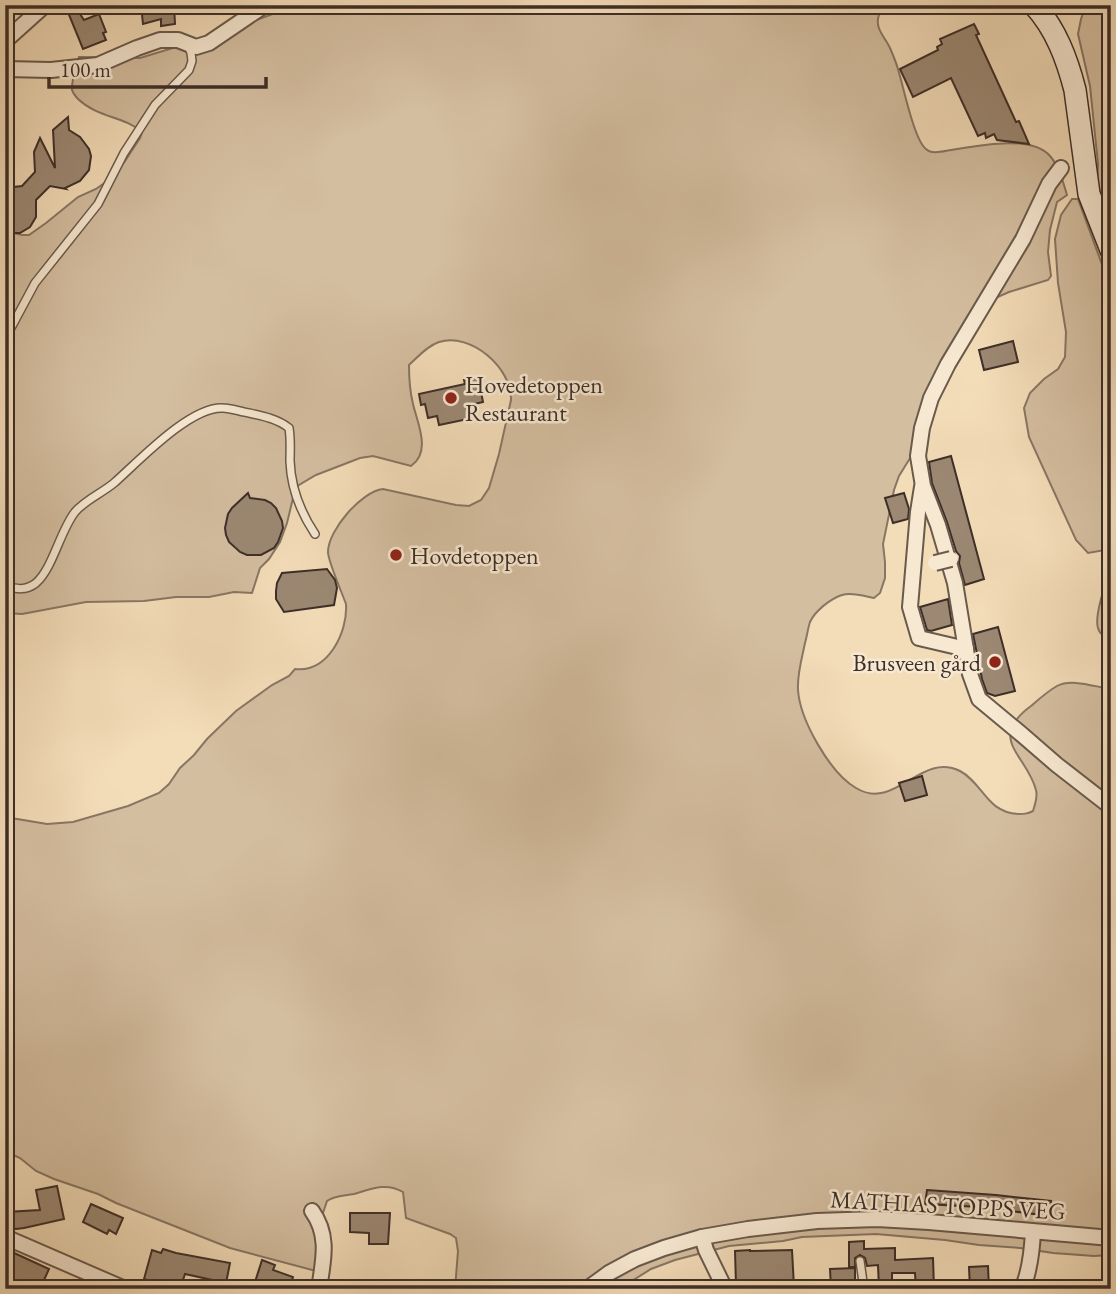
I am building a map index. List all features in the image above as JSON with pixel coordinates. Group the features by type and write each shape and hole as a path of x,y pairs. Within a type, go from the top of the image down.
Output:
{"main road":[{"path":"1034,5 1057,38 1071,74 1089,194 1111,250"}],"street":[{"path":"5,41 45,5"},
{"path":"5,69 51,70 98,65 160,40 178,40 195,47 209,43 265,5"},
{"path":"1061,168 1049,184 1023,239 948,364 931,398 922,428 918,456 923,486 938,524 954,583 970,674 979,699 1111,807"},
{"path":"923,486 918,512 910,607 919,638 966,649"},
{"path":"913,567 951,559"},
{"path":"312,1211 319,1221 325,1252 320,1289"},
{"name":"MATHIAS TOPPS VEG","path":"587,1289 635,1259 664,1248 702,1237 817,1221 877,1219 929,1222 1111,1238"},
{"path":"1023,1289 1033,1232"},
{"path":"5,1237 125,1289"},
{"path":"702,1237 725,1289"}],"lane":[{"path":"5,339 35,283 98,204 124,153 155,106 189,70 192,61 187,44"},
{"path":"1061,168 1085,170"},
{"path":"5,586 18,590 36,582 75,512 114,483 155,446 206,410 223,408 258,415 283,423 289,428 290,463 296,494 303,514 315,534"},
{"path":"860,1261 864,1289"}],"shaded area":[{"path":"297,5 894,5 879,15 878,24 896,64 917,135 926,149 938,152 988,144 1017,143 1041,149 1053,160 1067,195 1057,202 1050,230 1048,252 1051,276 1048,280 993,299 971,328 894,490 883,544 885,578 880,593 874,598 854,594 842,595 828,602 815,614 810,622 799,672 798,690 804,716 818,745 836,771 856,788 870,793 883,793 920,774 946,767 968,776 999,808 1020,814 1033,811 1037,795 1010,738 1018,718 1047,693 1063,684 1076,683 1111,689 1111,1255 1053,1253 876,1234 802,1237 729,1246 675,1260 651,1269 619,1289 455,1289 458,1251 456,1238 406,1218 403,1192 391,1187 378,1187 327,1201 323,1213 320,1266 316,1271 230,1248 54,1179 5,1151 5,817 47,824 73,822 128,806 159,793 236,711 289,676 295,669 307,669 317,664 334,649 344,627 346,604 328,552 334,533 356,504 375,491 383,489 469,506 481,500 489,488 499,454 511,400 505,376 487,355 476,348 464,342 439,342 409,365 411,395 422,445 417,460 411,466 373,456 360,458 316,475 299,485 295,490 280,542 260,568 252,593 234,592 209,597 144,601 86,602 22,614 5,613 5,231 29,235 78,197 113,177 142,132 94,110 78,99 72,86 79,57 140,58 222,33"},
{"path":"1086,5 1111,5 1111,226 1097,190 1098,164 1090,86 1078,34"},
{"path":"1072,199 1078,199 1111,289 1111,549 1088,553 1076,540 1029,437 1024,408 1030,393 1058,369 1065,357 1066,332 1058,283 1055,239 1061,215"},
{"path":"1111,570 1111,637 1101,634 1097,623 1101,599"}],"building":[{"path":"65,5 74,5 84,20 99,14 106,40 83,49"},
{"path":"141,5 174,5 175,24 161,26 161,19 143,24"},
{"path":"974,24 979,34 976,35 1029,144 997,140 994,134 986,138 985,133 978,136 951,78 913,97 900,69 938,50 937,47 942,44 940,39"},
{"path":"68,117 69,130 80,137 89,149 89,170 80,181 66,189 50,186 36,200 36,217 30,227 20,233 5,233 5,188 22,186 35,172 34,152 40,138 55,168 53,130"},
{"path":"1013,341 1018,362 984,370 979,350"},
{"name":"Hovedetoppen Restaurant","path":"478,377 483,402 466,406 468,419 439,425 437,416 428,418 425,404 421,405 419,394 465,384 464,380"},
{"path":"951,456 984,579 965,585 959,563 960,556 932,483 929,462"},
{"path":"248,493 250,498 271,503 282,521 283,528 278,542 274,548 261,555 240,552 229,542 226,535 228,514"},
{"path":"904,493 909,509 908,519 893,523 885,498"},
{"path":"327,569 337,588 334,605 284,612 276,599 277,583 282,573"},
{"path":"948,599 952,625 927,630 920,607"},
{"path":"998,627 1015,691 995,696 987,693 982,679 973,634"},
{"path":"922,776 927,795 905,801 899,783"},
{"path":"57,1186 64,1219 24,1228 8,1227 6,1212 40,1210 36,1190"},
{"path":"927,1190 1051,1201 1050,1216 980,1207 925,1204"},
{"path":"91,1204 123,1218 116,1234 109,1230 107,1234 83,1222"},
{"path":"350,1213 390,1213 388,1244 369,1244 369,1233 350,1232"},
{"path":"864,1241 864,1249 895,1248 895,1260 933,1258 934,1289 916,1289 915,1273 892,1273 892,1288 879,1289 878,1265 867,1266 865,1258 860,1255 855,1258 855,1267 849,1267 849,1242"},
{"path":"163,1249 230,1263 226,1283 185,1274 180,1289 175,1289 144,1279 152,1250 161,1253"},
{"path":"792,1250 794,1287 773,1288 773,1284 736,1285 735,1251"},
{"path":"12,1252 49,1269 40,1289 5,1289 12,1270 5,1267"},
{"path":"262,1260 275,1265 273,1270 293,1277 289,1289 275,1289 255,1282"},
{"path":"988,1266 989,1289 970,1289 969,1267"},
{"path":"855,1268 855,1287 831,1288 830,1269"}],"place":[{"name":"Hovedetoppen Restaurant","path":"451,398"},
{"name":"Hovdetoppen","path":"396,555"},
{"name":"Brusveen gård","path":"995,662"}]}
